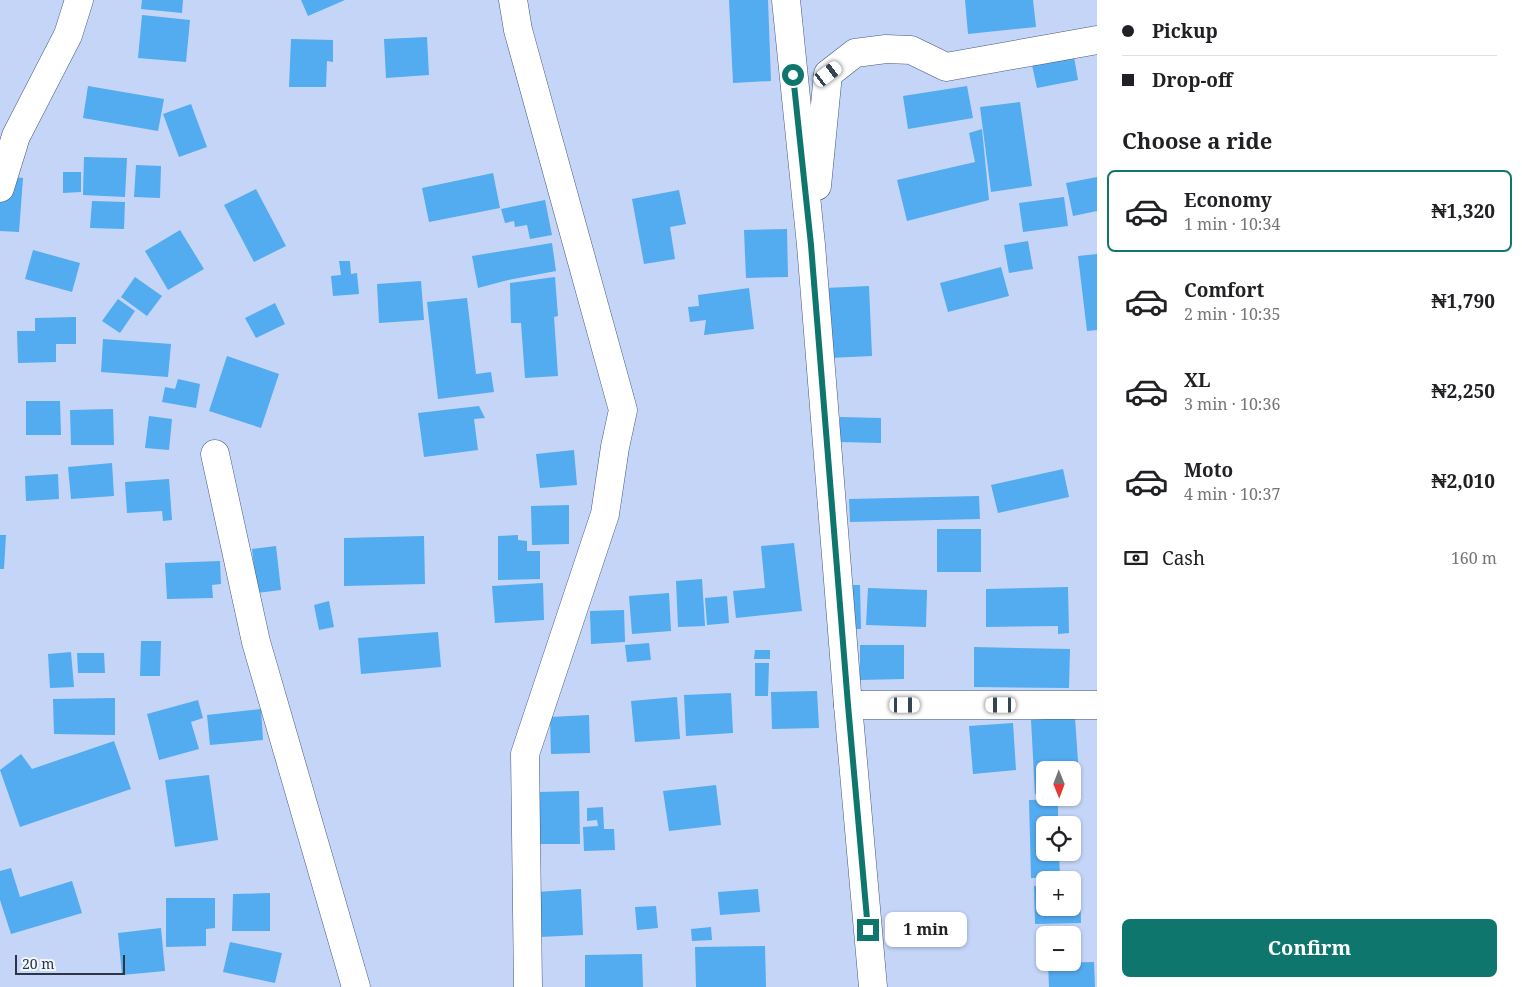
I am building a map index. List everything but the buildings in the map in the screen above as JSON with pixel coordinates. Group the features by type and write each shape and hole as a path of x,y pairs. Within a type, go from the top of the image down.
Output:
{"street":[{"path":"0,188 16,136 68,35 79,0"},
{"path":"513,0 518,30 623,410 615,447 605,514 525,754 528,987"},
{"path":"786,0 811,245 873,987"},
{"path":"811,245 828,74 855,53 886,49 911,50 946,67 1097,40"},
{"path":"216,454 256,642 356,987"},
{"path":"848,705 1097,705"}],"route":[{"path":"793,75 811,245 868,930"}]}
